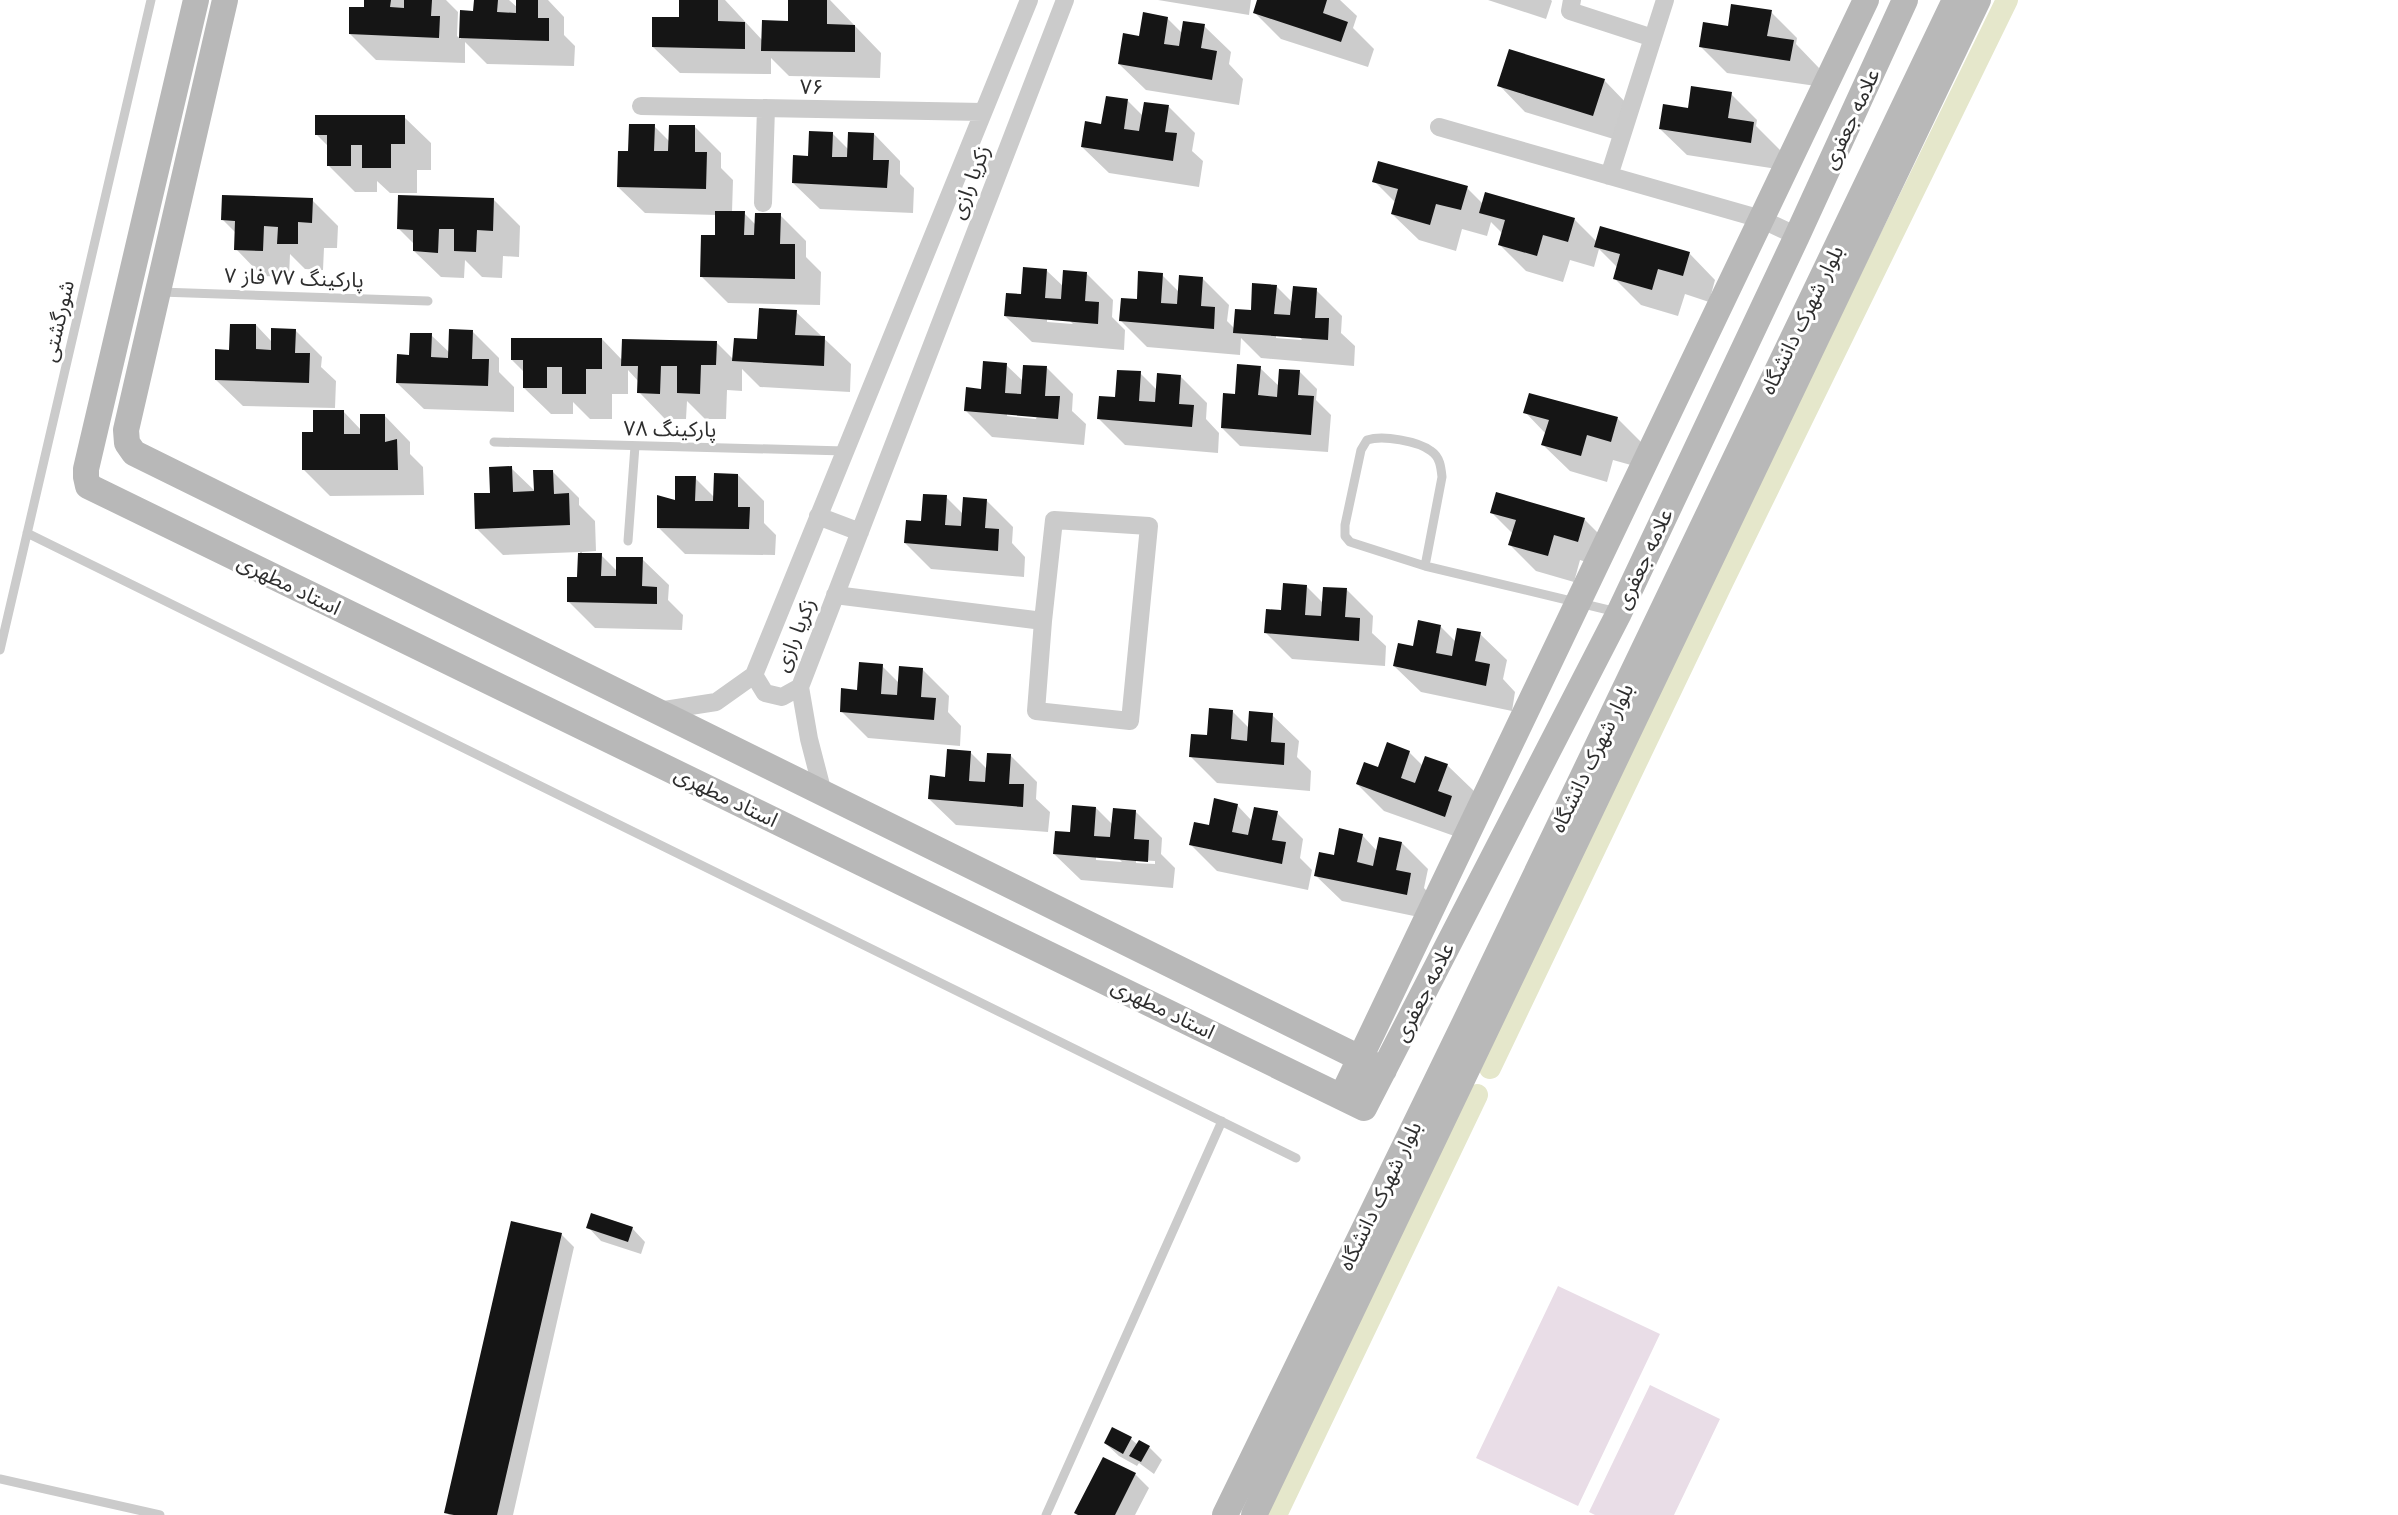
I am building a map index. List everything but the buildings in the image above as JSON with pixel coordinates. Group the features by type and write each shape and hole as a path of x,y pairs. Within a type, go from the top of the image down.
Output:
{"street":[{"name":"استاد مطهری","path":"196,0 86,469 88,486 1364,1108"},
{"path":"158,292 225,0"},
{"name":"زکریا رازی","path":"1029,0 754,675 765,693 782,697 800,687 1065,0"},
{"path":"1572,0 1570,11 1653,38"},
{"path":"1609,176 1665,0"},
{"name":"علامه جعفری","path":"1342,1096 1866,0"},
{"name":"علامه جعفری","path":"1364,1108 1619,613 1797,237 1905,0"},
{"name":"بلوار شهرک دانشگاه","path":"1225,1515 1473,1005 1955,0"},
{"name":"بلوار شهرک دانشگاه","path":"1254,1515 1978,0"},
{"name":"۷۶","path":"640,106 983,112"},
{"path":"763,203 766,108"},
{"path":"1439,127 1761,219 1797,237"},
{"path":"965,158 998,171"},
{"name":"استاد مطهری","path":"158,292 126,430 127,443 134,453 1384,1070"},
{"path":"818,516 860,532"},
{"path":"1054,520 1149,526 1130,721 1036,711 1043,621 1054,520"},
{"path":"835,595 1043,621"},
{"path":"658,711 716,702 754,675"},
{"path":"800,687 809,740 824,793"}],"lane":[{"name":"شورگشتی","path":"0,650 151,0"},
{"name":"پارکینگ ۷۷ فاز ۷","path":"158,292 428,301"},
{"path":"1425,566 1442,477 1440,464 1433,452 1420,445 1379,436 1367,440 1361,450 1345,525 1345,536 1350,542 1362,548 1425,566 1619,613"},
{"name":"پارکینگ ۷۸","path":"494,442 845,451"},
{"path":"628,541 635,446"},
{"path":"27,533 1296,1158"},
{"path":"1046,1515 1222,1121"},
{"path":"0,1479 160,1515"}],"shaded area":[{"path":"1558,1286 1660,1334 1578,1506 1476,1458"},
{"path":"1650,1385 1720,1419 1674,1515 1595,1515 1589,1512"}],"waterway":[{"path":"1490,1068 1722,583 2007,0"},
{"path":"1276,1515 1477,1095"}]}
